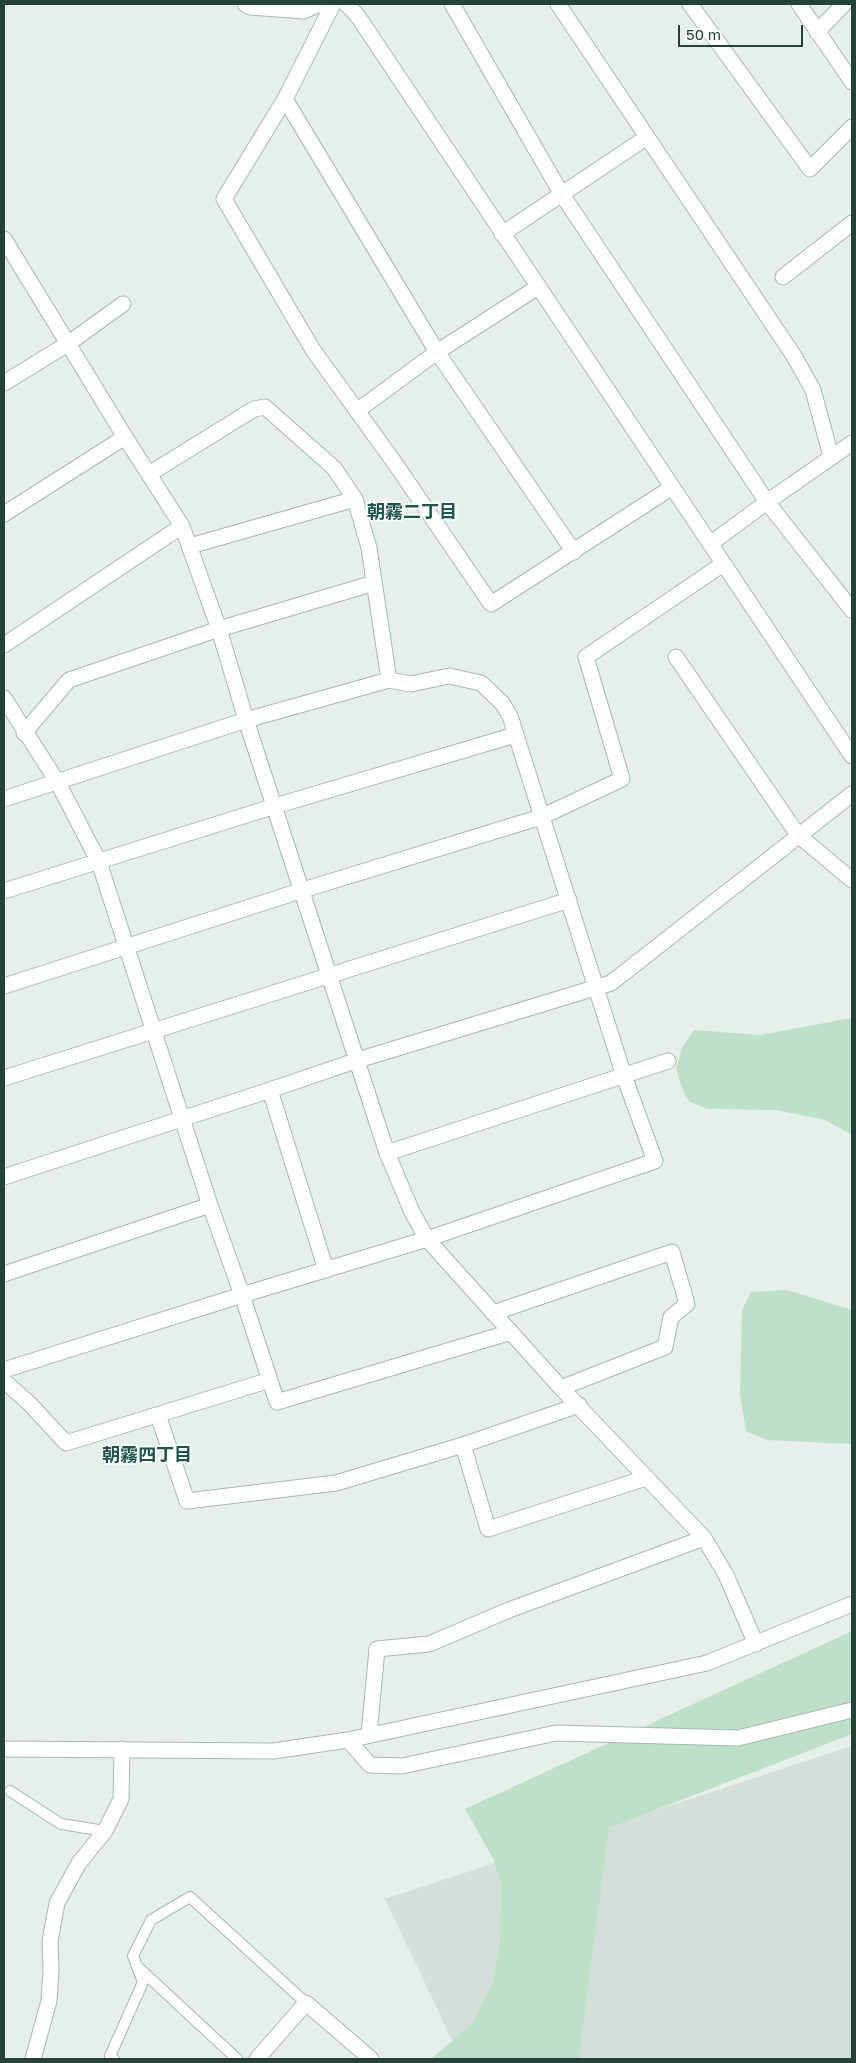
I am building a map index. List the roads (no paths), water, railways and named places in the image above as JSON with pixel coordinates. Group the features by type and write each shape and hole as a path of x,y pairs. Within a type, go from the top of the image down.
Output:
{"street":[{"path":"245,4 250,7 304,11 320,4"},
{"path":"333,4 285,99 224,199 313,350 491,604 671,488"},
{"path":"346,4 357,14 671,488 852,756"},
{"path":"452,4 561,194 767,502 852,610"},
{"path":"558,4 799,365 813,390 831,456"},
{"path":"690,4 810,169 852,127"},
{"path":"799,4 852,82"},
{"path":"817,32 844,4"},
{"path":"285,99 437,352 574,552"},
{"path":"502,234 646,137"},
{"path":"783,277 852,223"},
{"path":"6,248 69,343 124,437 182,526 219,629 246,720 388,1153 412,1212 427,1239 493,1313 561,1388 704,1538 726,1575 756,1644"},
{"path":"357,411 437,352 538,287"},
{"path":"4,383 69,343 123,304"},
{"path":"149,474 254,409 265,407 334,468 355,499 370,548 389,680"},
{"path":"4,514 124,437"},
{"path":"710,544 831,456 852,443"},
{"path":"190,546 355,499"},
{"path":"4,645 182,526"},
{"path":"4,986 303,890 541,817 622,779 586,657 723,564"},
{"path":"24,732 69,680 219,629 374,584"},
{"path":"676,657 798,835 852,880"},
{"path":"4,799 58,783 246,720 389,680 412,684 449,676 481,683 502,703 510,716 624,1076 655,1161 427,1239 4,1370"},
{"path":"4,698 58,783 99,862 181,1118 277,1402 511,1332"},
{"path":"4,891 275,806 515,735"},
{"path":"4,1177 358,1060 611,983 852,794"},
{"path":"4,1078 569,900"},
{"path":"388,1153 668,1061"},
{"path":"270,1090 326,1270"},
{"path":"4,1274 210,1205"},
{"path":"493,1313 672,1252 687,1304 670,1317 666,1346 561,1388"},
{"path":"4,1381 30,1404 66,1443 270,1380"},
{"path":"158,1415 187,1501 336,1483 463,1445 579,1405"},
{"path":"463,1445 488,1529 646,1478"},
{"path":"369,1735 377,1649 429,1644 509,1610 704,1538"},
{"path":"4,1749 273,1751 348,1740 708,1663 852,1604"},
{"path":"348,1740 370,1765 402,1766 556,1733 738,1738 852,1710"},
{"path":"33,2059 49,2002 50,1941 57,1903 79,1863 105,1830 121,1799 122,1749"},
{"path":"257,2059 306,2003 371,2059"}],"lane":[{"path":"10,1791 61,1824 105,1830"},
{"path":"114,2059 110,2056 142,1982 133,1956 151,1920 190,1897 306,2003"},
{"path":"136,1965 237,2059"}],"district":[{"name":"朝霧二丁目","path":"412,512"},
{"name":"朝霧四丁目","path":"147,1455"}]}
